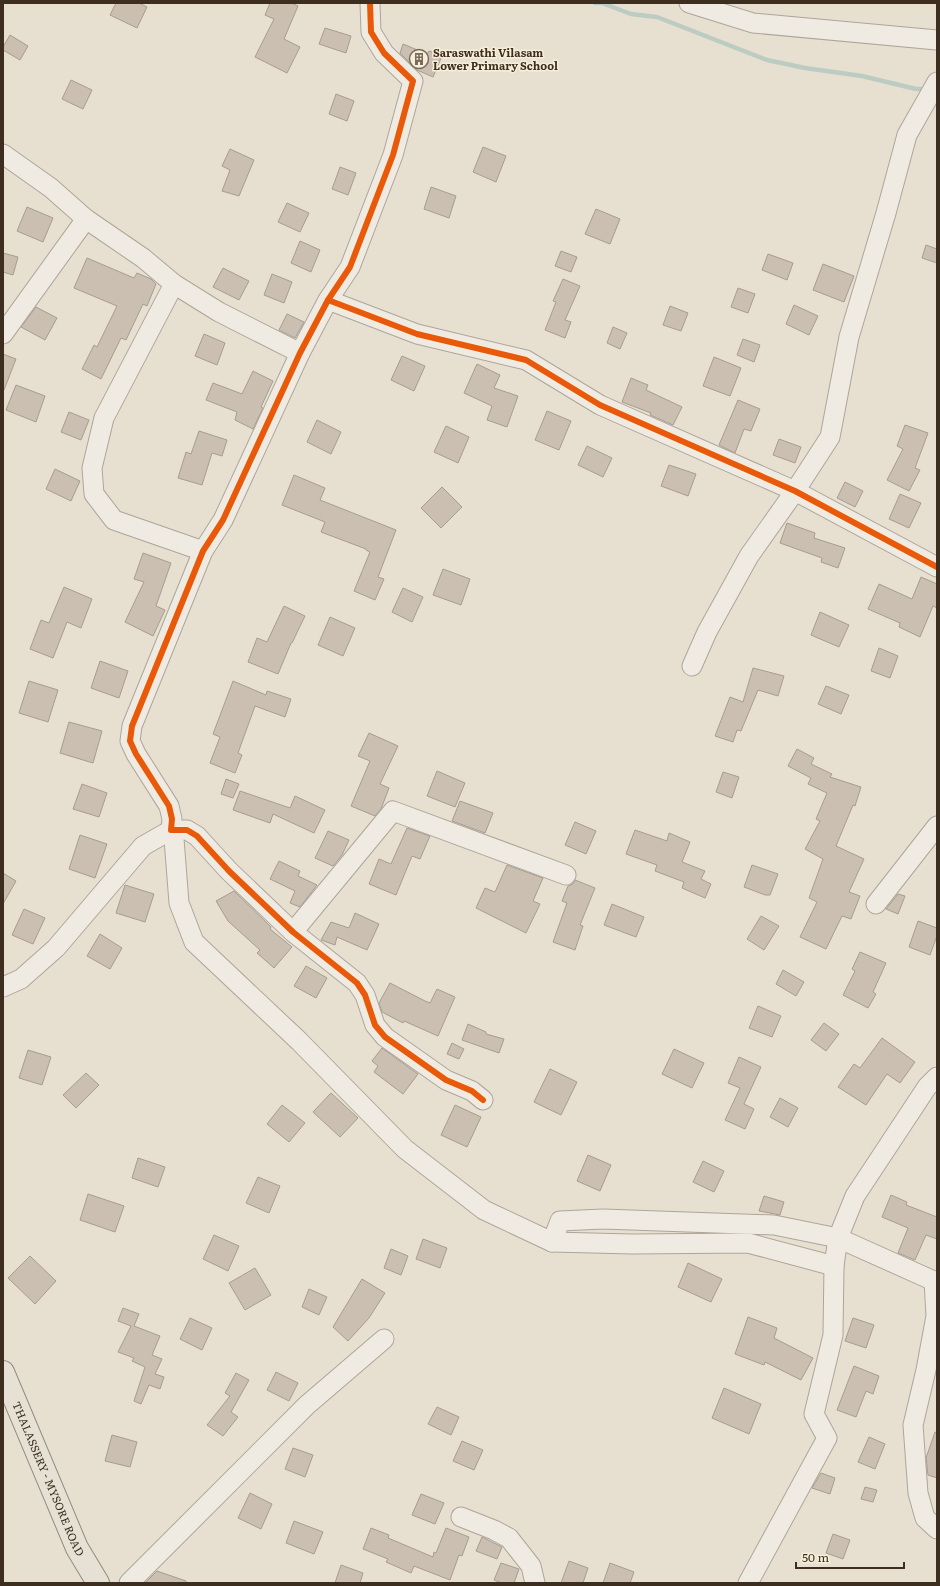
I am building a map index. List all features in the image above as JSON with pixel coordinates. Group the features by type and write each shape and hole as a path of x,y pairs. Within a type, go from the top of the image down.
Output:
{"main road":[{"name":"THALASSERY - MYSORE ROAD","path":"3,1372 77,1548 98,1583"}],"street":[{"path":"370,3 371,32 384,53 413,82 393,155 350,268 328,300 300,353 223,520 203,551 132,726 130,741 136,754 169,806 172,818 171,830 174,839 179,903 194,942 300,1041 405,1149 484,1210 552,1242 632,1244 748,1243 834,1266"},
{"path":"689,3 753,23 937,40"},
{"path":"692,666 707,632 749,556 795,491 830,437 849,337 907,136 937,82"},
{"path":"3,154 51,188 86,219 142,258 174,284 219,312 300,353"},
{"path":"3,334 86,219"},
{"path":"174,284 104,418 92,468 94,494 114,520 203,551"},
{"path":"328,300 417,334 526,360 600,405 795,491 937,567"},
{"path":"293,932 393,811 566,875"},
{"path":"876,904 937,826"},
{"path":"3,987 21,979 56,948 143,846 171,830 187,830 197,836 229,871 293,932 357,983 365,995 375,1025 385,1037 446,1080 472,1090 483,1100"},
{"path":"748,1583 827,1438 814,1414 833,1335 834,1266 838,1238 854,1196 928,1087 937,1077"},
{"path":"552,1242 560,1221 603,1219 774,1225 838,1238 934,1281 936,1316 926,1370 913,1425 918,1493 925,1518 937,1529"},
{"path":"129,1583 307,1405 384,1339"},
{"path":"461,1518 494,1530 509,1538 531,1566 535,1583"}],"building":[{"path":"116,3 139,3 147,7 137,28 110,15"},
{"path":"270,3 291,3 298,6 284,39 300,47 287,73 255,57 274,19 265,15"},
{"path":"325,28 351,36 346,53 319,44"},
{"path":"10,35 28,46 20,60 3,50 3,47"},
{"name":"Saraswathi Vilasam Lower Primary School","path":"403,44 427,54 429,51 442,56 433,77 417,70 400,53"},
{"path":"71,80 92,90 83,109 62,99"},
{"path":"336,94 354,101 347,121 329,114"},
{"path":"483,147 506,156 496,182 473,172"},
{"path":"230,149 254,160 239,196 222,191 230,170 222,166"},
{"path":"340,167 356,173 348,195 332,189"},
{"path":"431,187 456,196 449,218 424,209"},
{"path":"287,203 309,213 300,232 278,222"},
{"path":"27,207 53,218 43,242 17,231"},
{"path":"596,209 620,219 610,244 585,234"},
{"path":"300,241 320,250 311,272 291,263"},
{"path":"926,245 937,249 937,263 922,258"},
{"path":"561,251 577,257 571,272 555,266"},
{"path":"3,253 18,257 13,275 3,272"},
{"path":"768,254 793,263 787,280 762,270"},
{"path":"87,258 134,278 137,273 151,279 156,284 147,306 143,304 126,340 121,338 101,379 82,369 94,345 97,347 117,306 74,288"},
{"path":"823,264 854,276 844,302 813,290"},
{"path":"223,268 249,281 239,300 213,287"},
{"path":"272,274 292,282 284,303 264,295"},
{"path":"563,279 580,286 565,320 571,322 565,338 545,330 556,302 553,301"},
{"path":"738,288 755,294 748,313 731,307"},
{"path":"794,305 818,316 809,335 786,324"},
{"path":"670,306 688,313 681,331 663,325"},
{"path":"36,307 57,318 45,340 21,327"},
{"path":"287,314 304,322 295,338 279,330"},
{"path":"613,327 627,333 620,349 607,343"},
{"path":"204,334 225,343 217,365 195,356"},
{"path":"743,339 760,345 754,362 737,355"},
{"path":"3,354 16,359 4,390 3,390"},
{"path":"402,356 425,366 414,391 391,380"},
{"path":"714,357 741,368 730,396 703,386"},
{"path":"477,364 500,375 494,388 518,396 507,427 487,420 492,406 464,393"},
{"path":"253,371 273,381 253,429 235,420 237,412 206,400 213,383 242,394"},
{"path":"631,378 648,385 646,390 682,407 673,425 650,415 651,413 622,402"},
{"path":"16,385 45,396 36,422 6,410"},
{"path":"738,400 760,409 751,431 744,429 735,453 719,445"},
{"path":"547,411 571,421 559,450 535,440"},
{"path":"69,412 89,420 81,440 61,432"},
{"path":"317,420 341,432 331,454 307,442"},
{"path":"905,425 928,433 915,468 920,470 909,491 887,480 903,449 897,446"},
{"path":"446,426 469,437 458,463 434,452"},
{"path":"199,431 227,440 222,456 212,453 202,485 178,478 186,452 191,454"},
{"path":"779,439 801,447 795,463 773,455"},
{"path":"587,446 612,458 603,477 578,465"},
{"path":"669,465 696,474 688,496 661,486"},
{"path":"55,469 80,481 71,501 46,489"},
{"path":"294,475 325,488 320,500 396,530 378,577 384,579 375,600 354,591 370,552 366,549 321,532 325,522 282,505"},
{"path":"845,482 863,491 855,507 837,498"},
{"path":"442,487 462,507 441,528 421,508"},
{"path":"900,494 921,503 909,528 889,519"},
{"path":"787,523 815,533 814,538 845,548 838,568 821,562 822,558 780,543"},
{"path":"143,553 171,563 156,606 165,610 153,636 125,622 144,582 134,579"},
{"path":"443,569 470,579 461,605 433,595"},
{"path":"921,577 937,584 937,608 933,606 920,637 899,627 900,623 868,609 879,584 912,599"},
{"path":"64,587 92,599 81,628 67,622 53,658 30,649 41,620 49,623"},
{"path":"403,588 423,597 412,622 392,612"},
{"path":"284,606 305,616 291,643 278,674 248,662 257,638 267,642"},
{"path":"820,612 849,625 839,647 811,635"},
{"path":"330,617 355,628 343,656 318,645"},
{"path":"879,648 898,656 890,678 871,671"},
{"path":"100,661 128,671 119,698 91,688"},
{"path":"753,668 784,676 778,696 758,690 741,731 737,730 733,742 715,736 730,697 743,702"},
{"path":"29,681 58,690 48,722 19,713"},
{"path":"233,681 266,695 267,691 291,699 285,717 255,706 238,753 242,755 235,773 210,763 220,737 213,734"},
{"path":"826,686 849,695 841,714 818,704"},
{"path":"69,722 102,731 93,763 60,753"},
{"path":"369,733 398,746 380,784 389,788 381,809 375,816 351,806 370,761 358,756"},
{"path":"797,749 814,758 811,764 832,774 830,777 861,787 855,806 853,805 836,846 864,859 849,892 860,896 851,919 842,916 826,949 800,937 817,902 809,898 823,859 805,849 820,821 816,819 827,793 808,784 811,778 788,766"},
{"path":"437,771 465,783 455,807 427,796"},
{"path":"723,772 739,777 732,798 716,792"},
{"path":"226,779 239,784 233,798 221,794"},
{"path":"82,784 107,793 99,817 73,809"},
{"path":"240,791 290,808 295,796 325,810 314,833 273,814 270,823 233,810"},
{"path":"460,801 493,813 485,833 452,821"},
{"path":"575,822 596,831 586,854 565,845"},
{"path":"407,828 430,836 420,859 412,856 396,895 369,884 379,859 391,864"},
{"path":"635,830 667,841 669,833 690,842 682,862 705,871 701,879 711,884 705,898 682,888 684,882 655,871 657,865 626,854"},
{"path":"328,831 349,840 342,855 333,866 315,858"},
{"path":"80,835 107,844 95,878 69,869"},
{"path":"279,861 300,871 298,876 317,885 300,907 290,903 295,891 270,879"},
{"path":"507,865 543,878 533,901 540,904 526,933 476,908 485,888 495,892"},
{"path":"752,865 778,874 770,895 765,895 744,887"},
{"path":"3,873 16,881 3,904"},
{"path":"575,880 595,888 580,925 583,926 575,950 553,942 567,903 562,901 568,886 573,884"},
{"path":"125,885 154,894 145,922 116,913"},
{"path":"234,891 271,927 270,929 292,947 274,968 257,953 260,950 228,921 216,901"},
{"path":"898,894 905,896 898,914 886,909"},
{"path":"612,904 644,917 636,937 604,925"},
{"path":"24,909 45,918 33,944 12,935"},
{"path":"355,913 379,924 367,950 337,937 335,945 321,940 331,922 349,928"},
{"path":"761,916 779,926 764,950 747,939"},
{"path":"918,921 937,928 937,936 930,955 909,947"},
{"path":"100,934 122,948 110,969 87,956"},
{"path":"860,952 886,963 873,992 876,994 868,1008 843,995 855,971 852,969"},
{"path":"306,966 327,978 316,998 294,986"},
{"path":"783,970 804,982 796,996 776,984"},
{"path":"390,983 430,1003 437,989 455,997 438,1036 404,1021 403,1023 382,1012 379,1003"},
{"path":"758,1006 781,1016 772,1037 749,1028"},
{"path":"824,1023 839,1034 826,1051 811,1040"},
{"path":"468,1024 486,1032 486,1034 504,1039 499,1053 462,1040"},
{"path":"882,1038 915,1062 900,1083 887,1074 866,1105 838,1087 854,1064 860,1068"},
{"path":"452,1043 464,1049 459,1059 447,1054"},
{"path":"382,1048 418,1074 403,1094 374,1072 378,1066 372,1061"},
{"path":"674,1049 704,1063 692,1088 662,1074"},
{"path":"28,1050 51,1057 42,1085 19,1078"},
{"path":"739,1057 761,1067 744,1104 754,1109 745,1129 725,1120 740,1088 728,1083"},
{"path":"550,1069 577,1082 561,1115 534,1102"},
{"path":"86,1073 99,1085 76,1108 63,1095"},
{"path":"331,1093 358,1118 340,1137 313,1112"},
{"path":"780,1098 798,1108 788,1127 770,1117"},
{"path":"282,1105 305,1123 289,1142 267,1124"},
{"path":"455,1105 481,1117 467,1147 441,1135"},
{"path":"588,1155 611,1165 600,1191 577,1181"},
{"path":"138,1158 165,1167 158,1187 132,1178"},
{"path":"703,1161 724,1171 714,1192 693,1182"},
{"path":"258,1177 280,1186 269,1213 246,1203"},
{"path":"88,1194 124,1206 115,1232 80,1220"},
{"path":"891,1195 907,1202 906,1205 937,1217 937,1239 926,1235 915,1260 898,1253 908,1228 882,1217"},
{"path":"764,1196 784,1202 780,1215 759,1211"},
{"path":"214,1235 239,1246 228,1271 203,1259"},
{"path":"423,1239 447,1248 440,1268 416,1259"},
{"path":"391,1249 408,1256 401,1275 384,1268"},
{"path":"30,1256 56,1281 35,1304 8,1278"},
{"path":"688,1263 722,1279 711,1302 678,1287"},
{"path":"255,1268 271,1295 245,1310 229,1283"},
{"path":"362,1279 385,1293 369,1318 348,1341 333,1327"},
{"path":"309,1289 327,1297 319,1315 302,1307"},
{"path":"123,1308 139,1314 134,1326 160,1336 152,1355 162,1359 155,1374 164,1377 160,1389 149,1385 141,1404 134,1401 145,1367 132,1361 134,1358 118,1352 131,1326 118,1321"},
{"path":"748,1317 777,1328 774,1338 813,1358 801,1380 765,1362 764,1365 735,1354"},
{"path":"190,1318 212,1328 202,1350 180,1339"},
{"path":"853,1318 874,1325 866,1348 845,1341"},
{"path":"854,1366 879,1376 873,1394 866,1391 856,1417 837,1410"},
{"path":"276,1372 298,1383 289,1401 267,1390"},
{"path":"236,1373 249,1380 231,1412 238,1417 223,1436 207,1425 230,1396 225,1393"},
{"path":"724,1388 761,1404 749,1434 712,1418"},
{"path":"437,1407 459,1417 451,1435 428,1424"},
{"path":"935,1432 937,1433 937,1478 928,1475 926,1458"},
{"path":"112,1435 137,1442 130,1467 105,1461"},
{"path":"869,1437 885,1444 875,1469 858,1462"},
{"path":"462,1441 483,1450 474,1470 453,1461"},
{"path":"293,1448 313,1455 305,1477 285,1469"},
{"path":"821,1473 835,1478 830,1494 812,1488"},
{"path":"865,1487 877,1490 873,1502 861,1499"},
{"path":"250,1493 272,1504 261,1529 238,1518"},
{"path":"421,1494 444,1503 435,1524 412,1515"},
{"path":"294,1521 323,1532 314,1554 286,1543"},
{"path":"371,1528 389,1535 388,1538 433,1557 446,1528 469,1537 462,1556 459,1555 450,1580 414,1566 411,1573 386,1562 388,1559 363,1549"},
{"path":"833,1534 850,1540 843,1559 826,1553"},
{"path":"482,1537 502,1547 497,1559 476,1551"},
{"path":"569,1561 588,1568 583,1583 561,1583"},
{"path":"501,1563 519,1569 514,1583 502,1583 494,1580"},
{"path":"610,1563 634,1572 630,1583 603,1583"},
{"path":"341,1565 363,1573 360,1583 335,1583"},
{"path":"157,1571 186,1581 186,1583 145,1583"}],"waterway":[{"path":"595,3 602,3 631,14 657,17 767,60 805,68 862,76 916,89 926,89"}],"cycle path":[{"path":"370,3 371,32 384,53 413,81 393,155 350,267 328,300 300,353 223,520 203,551 132,726 130,741 136,754 169,806 172,819 171,830 187,830 197,836 229,871 293,932 357,983 365,995 375,1025 385,1037 446,1080 472,1091 483,1100"},
{"path":"328,300 417,334 526,360 600,405 795,491 937,567"}],"place":[{"name":"Saraswathi Vilasam Lower Primary School","path":"419,59"}]}
